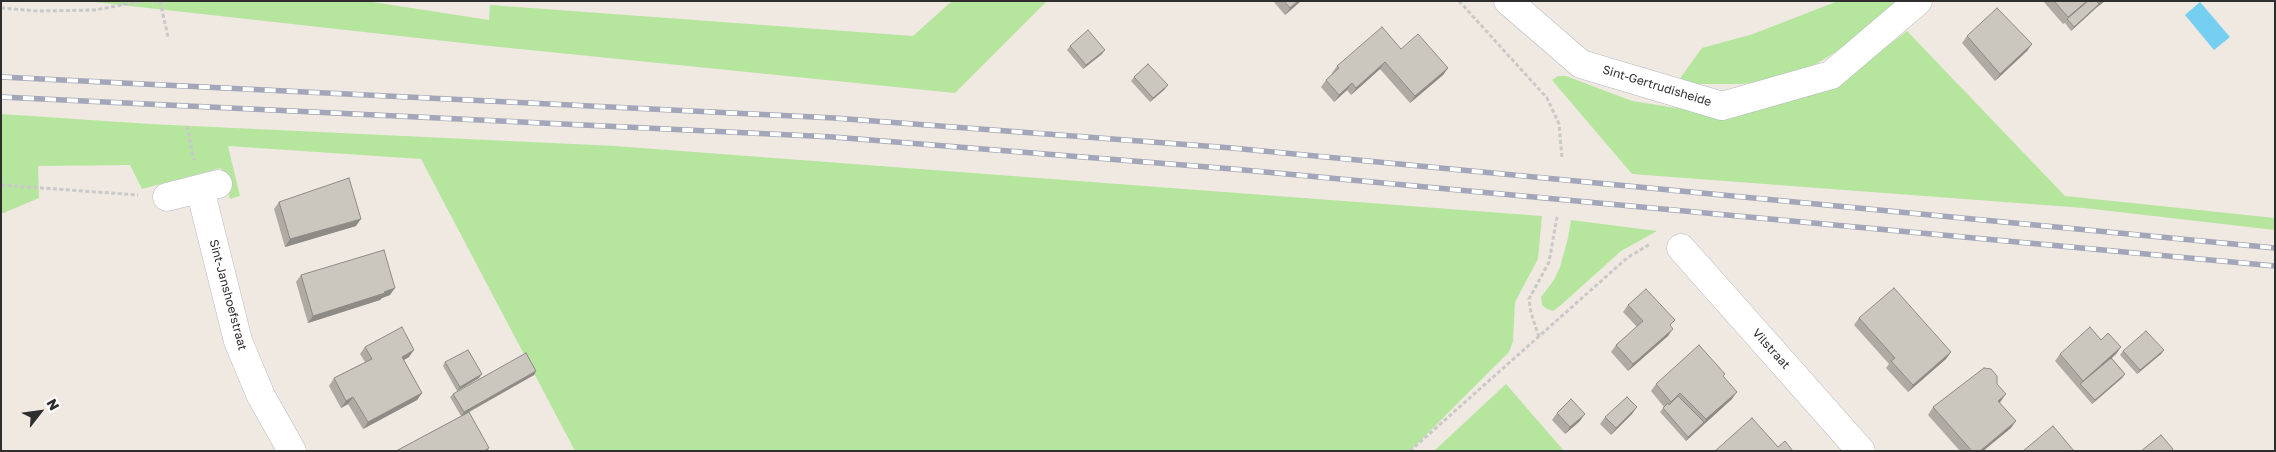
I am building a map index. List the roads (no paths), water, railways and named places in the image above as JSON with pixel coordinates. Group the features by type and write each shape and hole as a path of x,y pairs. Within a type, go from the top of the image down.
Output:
{"street":[{"name":"Sint-Gertrudisheide","path":"1508,1 1581,64 1722,106 1831,75 1918,1"},
{"name":"Sint-Janshoefstraat","path":"167,197 209,186 238,341 261,396 292,451"},
{"name":"Vilstraat","path":"1681,248 1861,451"}],"water":[{"path":"2200,2 2230,37 2214,50 2185,15"}],"railway":[{"path":"1,77 834,118 1232,148 2275,248"},
{"path":"1,97 833,137 1233,169 2275,266"}]}
